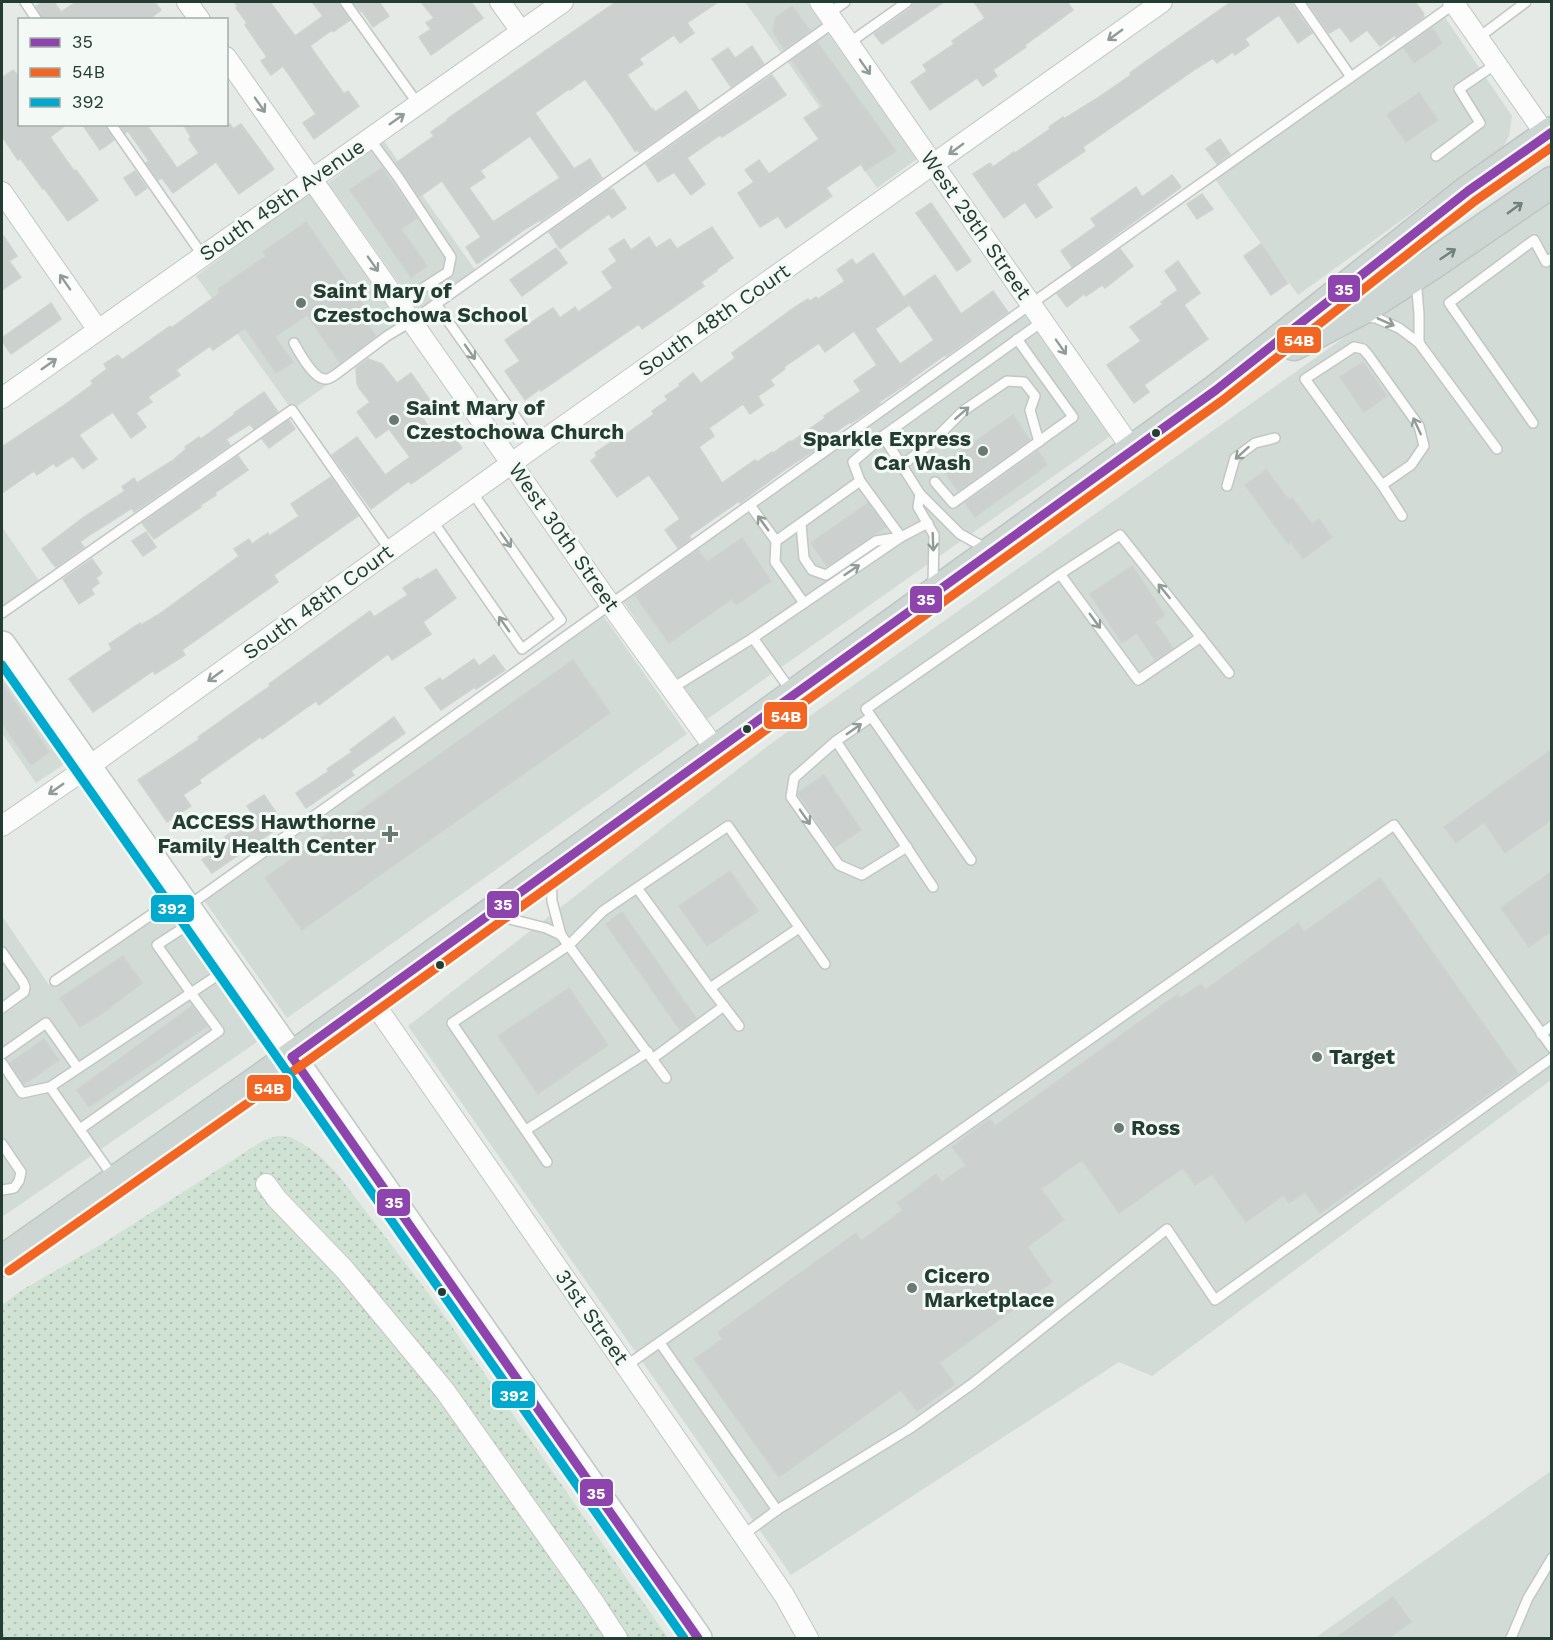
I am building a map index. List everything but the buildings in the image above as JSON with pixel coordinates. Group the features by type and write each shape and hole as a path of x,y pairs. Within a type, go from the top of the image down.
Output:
{"main road":[{"path":"2,1260 292,1057 1216,390 1468,191 1549,133"},
{"path":"1216,390 1348,316 1419,273 1551,182"},
{"path":"2,645 698,1638"}],"street":[{"path":"187,2 199,18"},
{"path":"500,2 521,31"},
{"name":"South 49th Avenue","path":"2,398 563,2"},
{"name":"South 48th Court","path":"2,826 1162,2"},
{"path":"1454,3 1496,64 1549,133"},
{"name":"West 29th Street","path":"827,13 1132,449"},
{"name":"West 30th Street","path":"228,60 610,604 716,750"},
{"path":"2,192 98,330"},
{"name":"31st Street","path":"371,999 743,1535 784,1595 808,1638"},
{"path":"266,1184 277,1199 345,1270 446,1391 617,1638"}],"lane":[{"path":"25,2 36,18"},
{"path":"345,2 418,104"},
{"path":"294,343 309,368 323,380 328,379 436,304 827,13 845,2"},
{"path":"849,44 907,2"},
{"path":"1299,2 1351,77"},
{"path":"1478,38 1526,2"},
{"path":"55,981 187,908 1454,3"},
{"path":"1436,156 1480,123 1459,89 1496,64"},
{"path":"112,126 203,256"},
{"path":"369,138 452,257 448,272 400,303"},
{"path":"1533,423 1449,303 1534,240 1546,262 1551,258"},
{"path":"1419,273 1417,291 1419,343"},
{"path":"436,304 536,446"},
{"path":"1348,316 1376,318 1400,328 1419,343 1497,449"},
{"path":"901,537 860,481 853,462 883,436 1043,321"},
{"path":"935,482 953,503 1073,417 1017,339"},
{"path":"1382,485 1411,465 1424,446 1419,426 1369,356 1363,349 1351,348 1305,379 1402,516"},
{"path":"902,465 931,443 963,411 1007,381 1024,382 1035,396 1030,410 1039,442"},
{"path":"2,614 292,410 390,550"},
{"path":"883,436 920,494 960,534 990,551"},
{"path":"1227,486 1235,458 1255,443 1275,438"},
{"path":"776,542 860,481"},
{"path":"432,520 522,649 561,620 472,492"},
{"path":"920,494 918,507 934,535 933,593"},
{"path":"750,505 776,542 775,562 804,603"},
{"path":"671,689 753,638 901,537 928,523"},
{"path":"801,524 804,558 812,570 826,575 876,541 901,537"},
{"path":"971,860 866,709 1120,535 1229,673"},
{"path":"1060,574 1138,680 1201,637"},
{"path":"546,632 555,644"},
{"path":"753,638 794,694"},
{"path":"871,717 836,741 794,778 791,796 839,865 862,875 907,847"},
{"path":"836,741 933,887"},
{"path":"626,1366 1394,825 1551,1048"},
{"path":"547,1162 452,1023 569,945 603,911 728,826 825,964"},
{"path":"550,870 552,902 561,936"},
{"path":"637,888 739,1026"},
{"path":"80,1129 219,1031 157,945 187,908"},
{"path":"489,914 546,928 561,936 666,1078"},
{"path":"710,988 799,928"},
{"path":"2,952 25,987 24,992 2,1008"},
{"path":"2,1063 5,1075 22,1093 50,1087 229,967"},
{"path":"525,1130 650,1055 724,1006"},
{"path":"2,1054 46,1023 77,1067"},
{"path":"1541,1034 1551,1026"},
{"path":"743,1535 777,1510 909,1429 963,1391 1167,1229 1215,1300 1551,1058"},
{"path":"50,1087 116,1181"},
{"path":"2,1144 21,1172 14,1188 2,1190"},
{"path":"660,1342 777,1510"},
{"path":"1511,1638 1528,1599 1551,1558"}],"shaded area":[{"path":"745,2 807,2 917,159 877,188"},
{"path":"1442,13 1512,116 1509,136 1503,147 1298,295 1212,175"},
{"path":"384,141 478,274 421,314 328,183"},
{"name":"Cicero Marketplace","path":"1551,191 1551,1080 1152,1376 1119,1362 791,1575 408,1026 769,745"},
{"name":"Saint Mary of Czestochowa School","path":"309,193 405,330 292,410 196,276"},
{"path":"1023,310 1112,435 706,720 620,597"},
{"path":"2,527 42,585 2,613"},
{"path":"600,611 687,734 287,1018 201,896"},
{"path":"2,670 66,763 36,783 2,733"},
{"path":"165,906 257,1042 2,1217 2,916 49,985"},
{"path":"1551,1471 1551,1638 1315,1638"}],"green space":[{"path":"278,1136 290,1137 303,1144 320,1156 339,1176 434,1301 668,1638 2,1638 2,1305 22,1290 102,1244 264,1140"}],"transit line":[{"name":"35","path":"292,1057 1216,390 1468,191 1552,132"},
{"name":"54B","path":"9,1271 299,1067 1223,400 1475,201 1552,147"},
{"name":"392","path":"2,665 684,1638"},
{"name":"35","path":"292,1057 698,1638"}],"place":[{"name":"Saint Mary of Czestochowa School","path":"301,303"},
{"name":"Saint Mary of Czestochowa Church","path":"394,420"},
{"name":"Sparkle Express Car Wash","path":"983,451"},
{"name":"ACCESS Hawthorne Family Health Center","path":"390,834"},
{"name":"Target","path":"1317,1057"},
{"name":"Ross","path":"1119,1128"},
{"name":"Cicero Marketplace","path":"912,1288"}]}
